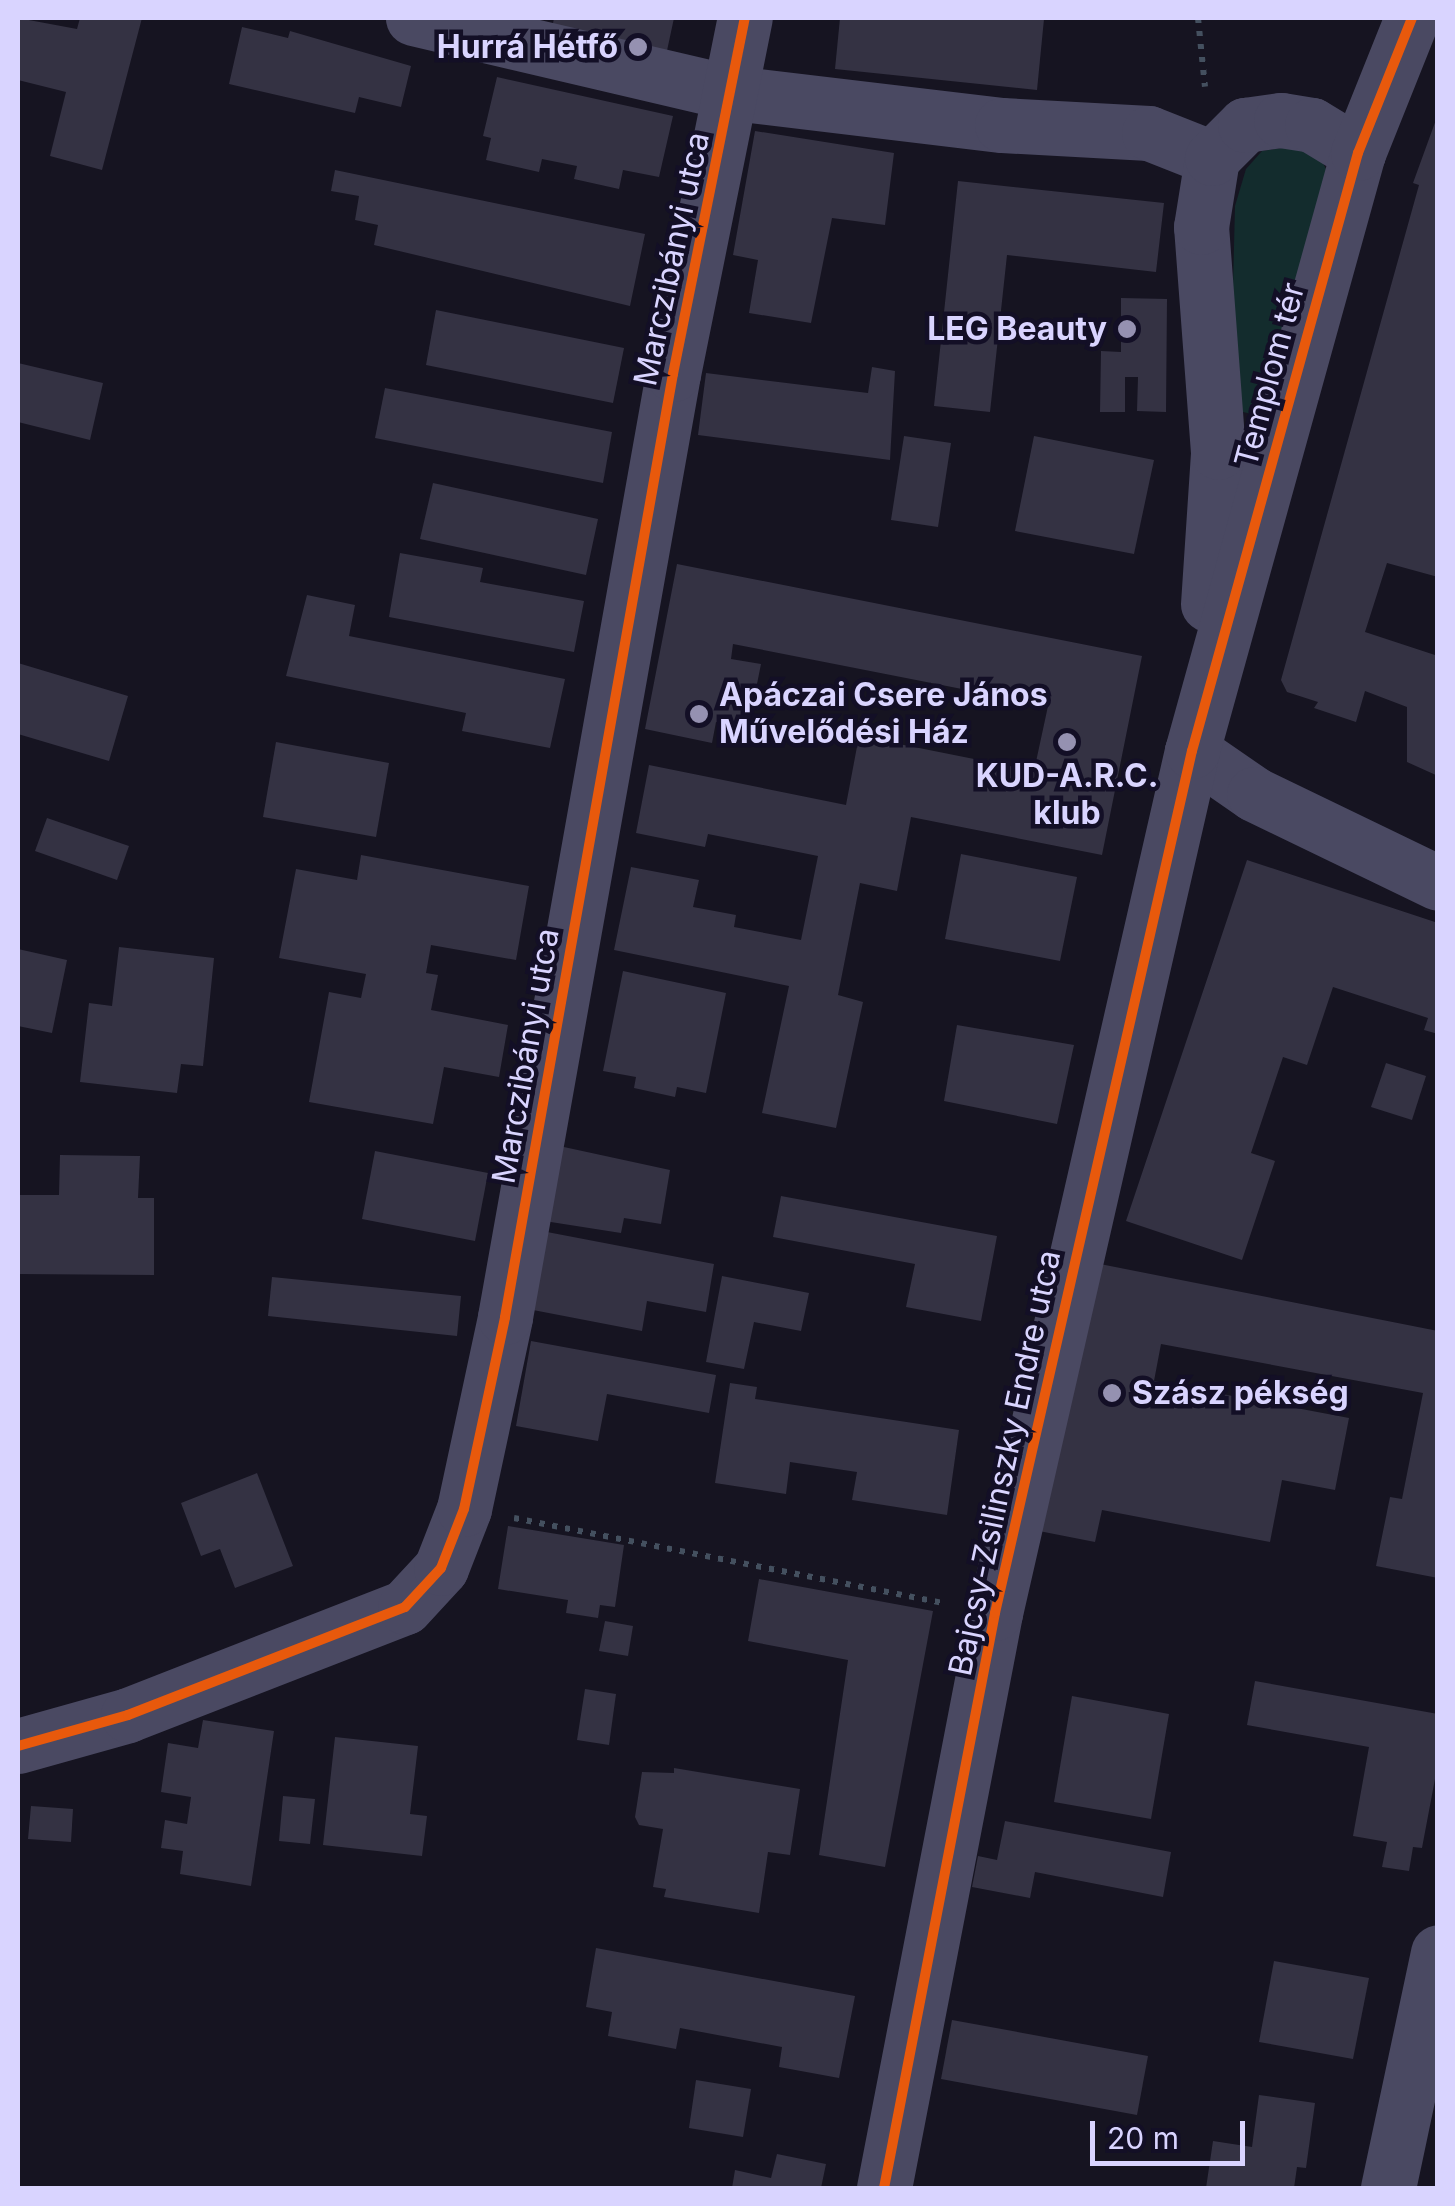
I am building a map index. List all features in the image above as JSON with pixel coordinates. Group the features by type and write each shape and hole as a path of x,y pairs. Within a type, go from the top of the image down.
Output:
{"street":[{"path":"413,18 733,93 1002,125 1150,133 1212,158 1245,125 1281,120 1312,125 1358,153"},
{"path":"733,93 745,18"},
{"name":"Templom tér","path":"1192,751 1358,153 1412,18"},
{"name":"Marczibányi utca","path":"18,1746 128,1715 405,1607 441,1568 464,1508 505,1317 673,374 733,93"},
{"name":"Templom tér","path":"1192,751 1218,452 1201,227 1212,158"},
{"path":"1192,751 1241,787 1438,884"},
{"name":"Bajcsy-Zsilinszky Endre utca","path":"884,2188 996,1613 1192,751"},
{"path":"1388,2188 1438,1952"}],"path":[{"path":"464,1508 996,1613"}],"green space":[{"path":"1289,147 1319,156 1336,187 1269,418 1230,409 1235,206 1246,169 1262,151"}],"building":[{"path":"18,18 77,29 80,18 142,18 102,170 50,156 66,92 18,80"},
{"name":"Hurrá Hétfő","path":"554,18 674,18 665,60 551,34"},
{"path":"840,18 1044,19 1037,90 835,69"},
{"path":"242,27 288,38 290,31 411,66 401,107 359,97 355,113 229,84"},
{"path":"497,77 673,116 659,177 623,170 619,189 574,179 577,166 542,159 539,172 486,160 491,138 483,136"},
{"path":"1437,117 1438,577 1387,563 1365,632 1438,656 1438,776 1407,762 1407,707 1365,691 1356,722 1314,708 1318,702 1287,692 1281,680 1419,185 1413,183"},
{"path":"755,131 894,153 885,225 832,218 811,323 749,313 758,260 733,255"},
{"path":"335,170 645,234 630,306 374,245 378,225 355,220 359,196 331,191"},
{"path":"958,181 1164,203 1156,272 1007,255 990,412 934,406"},
{"path":"1121,298 1167,299 1166,412 1137,411 1138,377 1125,377 1125,412 1100,412 1101,351 1121,352"},
{"path":"436,310 624,348 613,403 426,365"},
{"path":"18,363 103,383 90,440 18,422"},
{"path":"872,367 895,371 890,460 698,435 706,373 868,393"},
{"path":"385,388 612,432 603,483 375,438"},
{"path":"904,436 951,443 938,527 891,520"},
{"path":"1034,436 1154,460 1134,554 1015,531"},
{"path":"433,483 598,519 586,575 420,539"},
{"path":"400,553 483,568 480,582 584,601 574,652 389,617"},
{"path":"677,564 1142,656 1102,855 911,817 897,891 860,883 838,995 863,1002 836,1128 762,1113 789,986 614,950 631,867 699,880 693,907 736,915 734,927 801,940 818,856 708,834 705,847 636,833 649,765 846,805 859,736 1034,771 1048,706 733,644 731,659 761,664 748,729 716,722 712,743 645,729"},
{"path":"307,595 355,605 349,636 565,679 550,748 462,731 466,713 286,676"},
{"path":"18,663 128,696 109,761 18,734"},
{"path":"276,742 389,763 376,837 263,817"},
{"path":"47,818 129,846 117,880 35,851"},
{"path":"961,854 1077,877 1060,961 945,939"},
{"path":"361,855 529,886 516,960 431,945 426,973 438,975 431,1010 508,1025 499,1077 444,1067 433,1124 309,1102 329,992 361,998 366,974 279,958 296,869 357,880"},
{"path":"1247,860 1438,923 1438,1034 1424,1030 1428,1018 1333,987 1307,1065 1283,1057 1251,1153 1275,1161 1242,1260 1126,1221"},
{"path":"119,947 214,958 203,1066 181,1064 177,1093 80,1082 89,1003 112,1006"},
{"path":"18,949 67,960 52,1033 18,1026"},
{"path":"623,971 726,993 706,1093 677,1087 675,1097 634,1088 636,1077 603,1071"},
{"path":"957,1025 1074,1045 1057,1124 944,1101"},
{"path":"1386,1063 1426,1076 1412,1120 1371,1107"},
{"path":"550,1144 670,1170 661,1224 624,1218 621,1233 538,1220"},
{"path":"375,1151 488,1173 475,1241 362,1219"},
{"path":"60,1155 140,1156 138,1198 154,1198 154,1275 18,1274 18,1195 59,1195"},
{"path":"781,1196 997,1236 981,1321 906,1307 915,1264 773,1237"},
{"path":"547,1232 714,1264 706,1312 647,1301 642,1331 533,1310"},
{"path":"1090,1262 1438,1331 1438,1578 1376,1566 1390,1497 1402,1499 1423,1393 1161,1344 1154,1381 1349,1418 1335,1490 1282,1480 1270,1542 1102,1510 1095,1542 1039,1531"},
{"path":"722,1276 809,1293 801,1331 754,1322 744,1369 706,1362"},
{"path":"272,1277 461,1296 457,1336 268,1316"},
{"path":"531,1341 716,1375 709,1413 607,1394 598,1441 516,1426"},
{"path":"730,1383 757,1387 755,1399 959,1430 947,1515 852,1500 857,1472 790,1462 786,1494 715,1483"},
{"path":"257,1473 293,1566 235,1588 220,1549 201,1556 181,1503"},
{"path":"508,1526 624,1545 615,1607 600,1605 598,1618 566,1613 568,1600 498,1589"},
{"path":"759,1579 933,1611 885,1867 819,1855 848,1660 748,1641"},
{"path":"605,1621 633,1626 628,1656 599,1651"},
{"path":"1255,1681 1438,1714 1438,1763 1422,1848 1413,1847 1409,1871 1382,1867 1387,1842 1353,1836 1369,1747 1247,1725"},
{"path":"585,1689 616,1694 609,1745 577,1740"},
{"path":"1072,1696 1169,1714 1151,1819 1054,1802"},
{"path":"203,1720 274,1731 251,1886 180,1874 183,1851 161,1848 165,1820 187,1824 191,1797 161,1792 168,1743 198,1748"},
{"path":"335,1737 418,1746 410,1814 427,1816 422,1856 323,1845"},
{"path":"674,1768 800,1789 790,1855 768,1852 759,1913 664,1897 666,1889 653,1887 663,1829 639,1825 635,1817 642,1772 674,1773"},
{"path":"283,1796 315,1799 310,1844 279,1841"},
{"path":"31,1806 73,1809 71,1842 28,1839"},
{"path":"1005,1821 1171,1852 1163,1897 1035,1872 1030,1898 972,1887 978,1856 997,1860"},
{"path":"596,1948 855,1996 839,2078 779,2067 782,2047 680,2028 676,2049 608,2036 612,2012 586,2007"},
{"path":"1274,1961 1369,1978 1353,2059 1259,2042"},
{"path":"952,2020 1148,2056 1137,2115 941,2079"},
{"path":"696,2080 751,2089 743,2137 689,2128"},
{"path":"1259,2095 1315,2103 1306,2168 1297,2167 1294,2188 1206,2188 1213,2141 1252,2147"},
{"path":"777,2154 826,2164 821,2188 732,2188 735,2170 771,2178"}],"cycle path":[{"path":"18,1746 128,1715 405,1607 441,1568 464,1509 505,1317 673,374 745,18"},
{"path":"884,2188 995,1613 1192,751 1358,153 1412,18"}],"place":[{"name":"Hurrá Hétfő","path":"638,47"},
{"name":"LEG Beauty","path":"1127,329"},
{"name":"Apáczai Csere János Művelődési Ház","path":"699,714"},
{"name":"KUD-A.R.C. klub","path":"1067,742"},
{"name":"Szász pékség","path":"1112,1393"}]}
